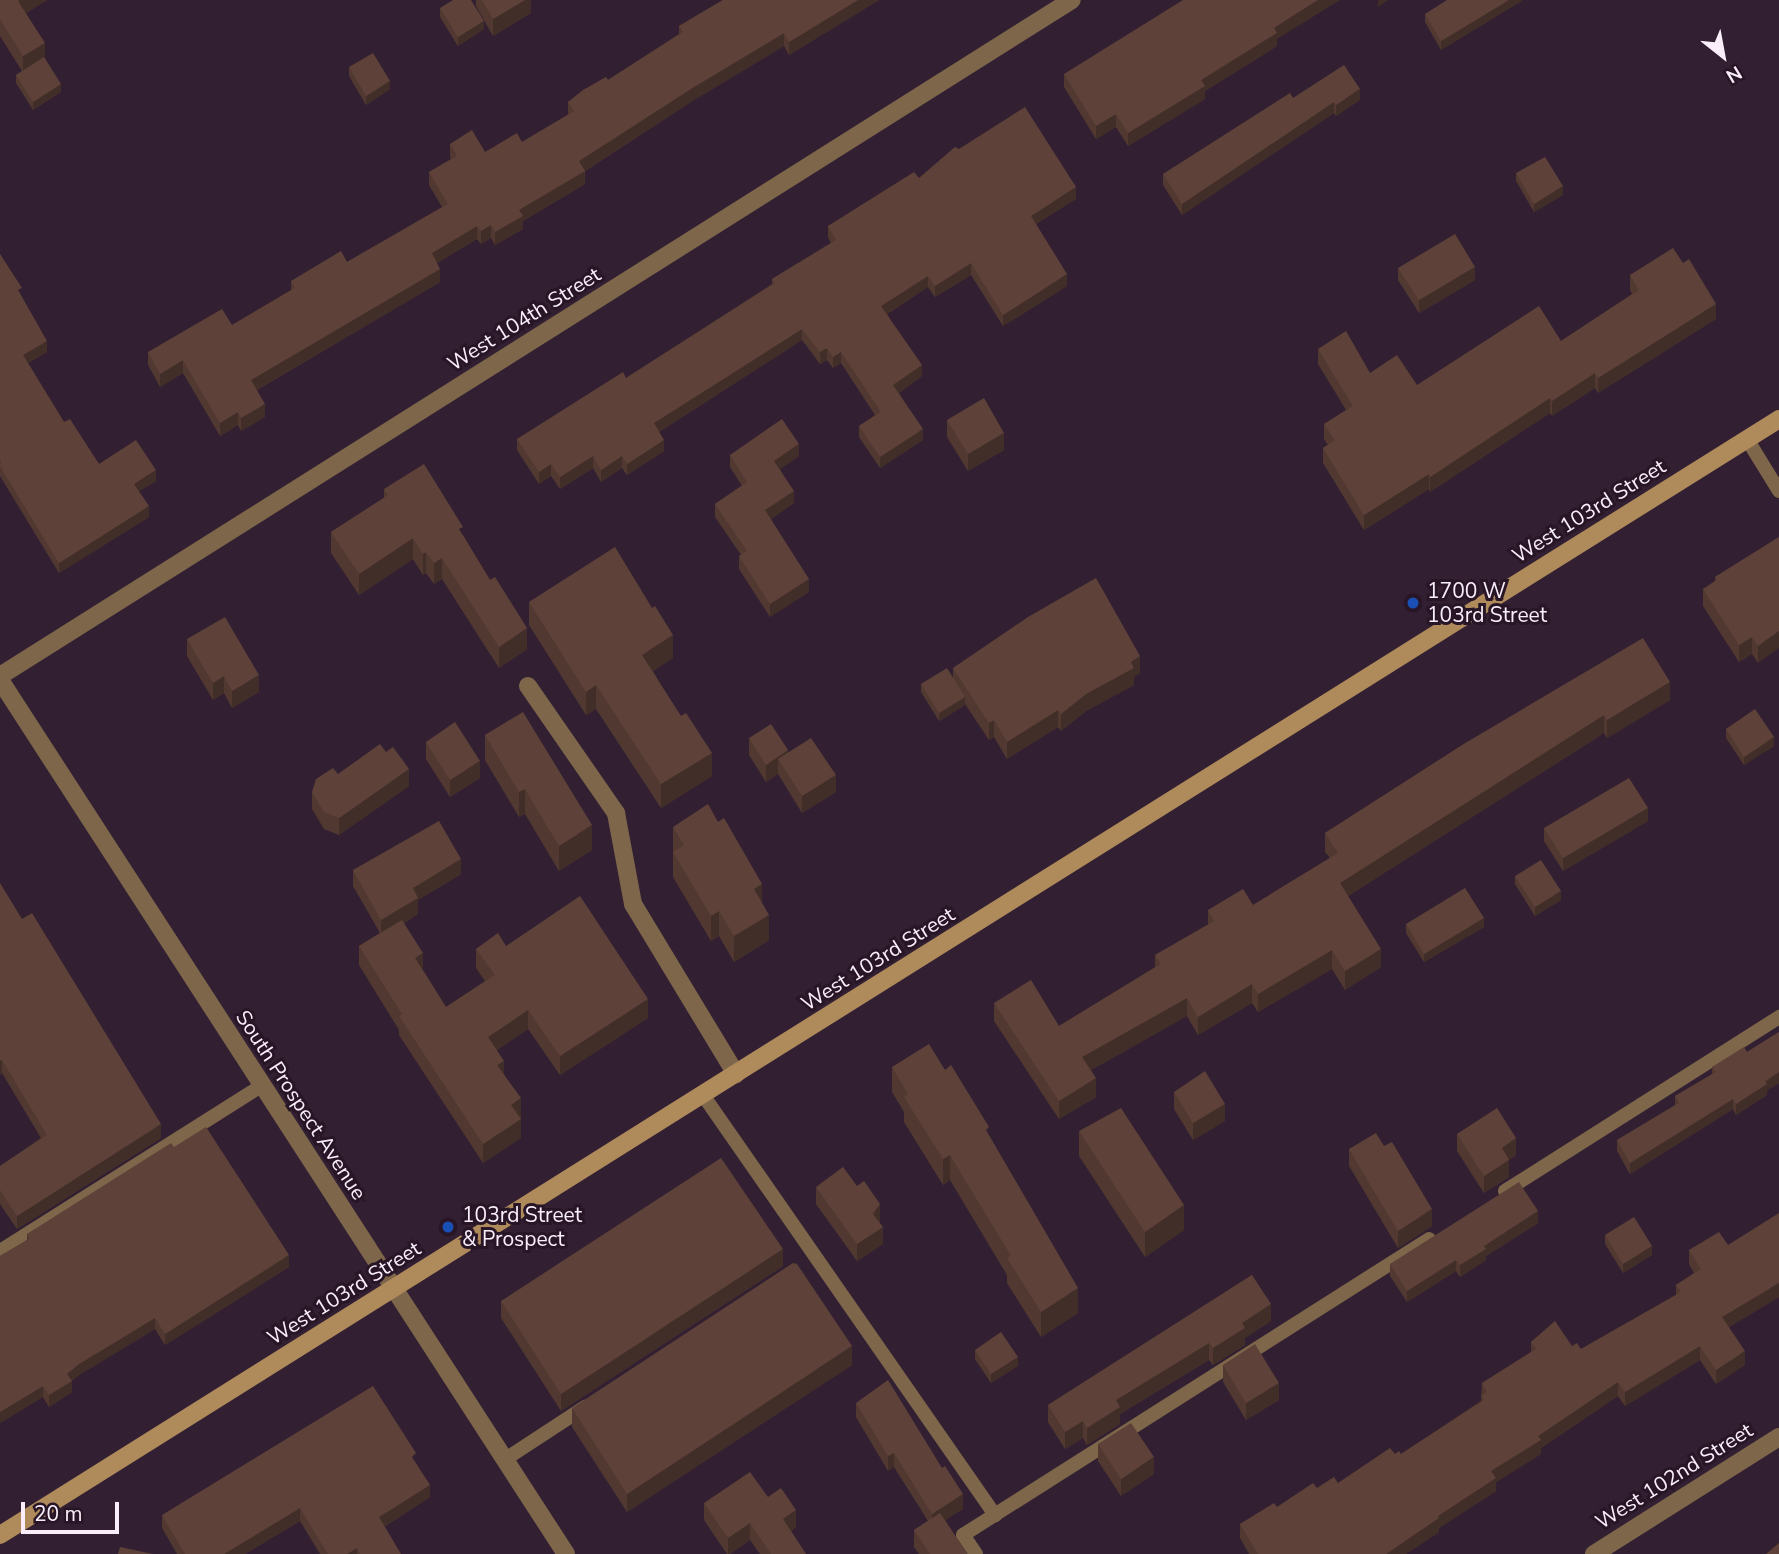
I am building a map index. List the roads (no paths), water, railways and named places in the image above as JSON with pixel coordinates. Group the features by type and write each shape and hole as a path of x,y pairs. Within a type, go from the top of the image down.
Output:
{"main road":[{"name":"West 103rd Street","path":"0,1535 1779,419"}],"street":[{"name":"West 104th Street","path":"0,678 1072,0"},
{"name":"South Prospect Avenue","path":"0,678 504,1460 558,1551"},
{"path":"528,686 616,813 633,904 736,1074"},
{"name":"West 102nd Street","path":"1594,1554 1779,1437"}],"lane":[{"path":"1747,439 1779,491"},
{"path":"1487,1202 1779,1017"},
{"path":"0,1251 261,1086"},
{"path":"703,1095 996,1515"},
{"path":"976,1554 963,1535 1440,1232"},
{"path":"504,1460 595,1401"}],"place":[{"name":"1700 W 103rd Street","path":"1413,603"},
{"name":"103rd Street & Prospect","path":"448,1227"}]}
